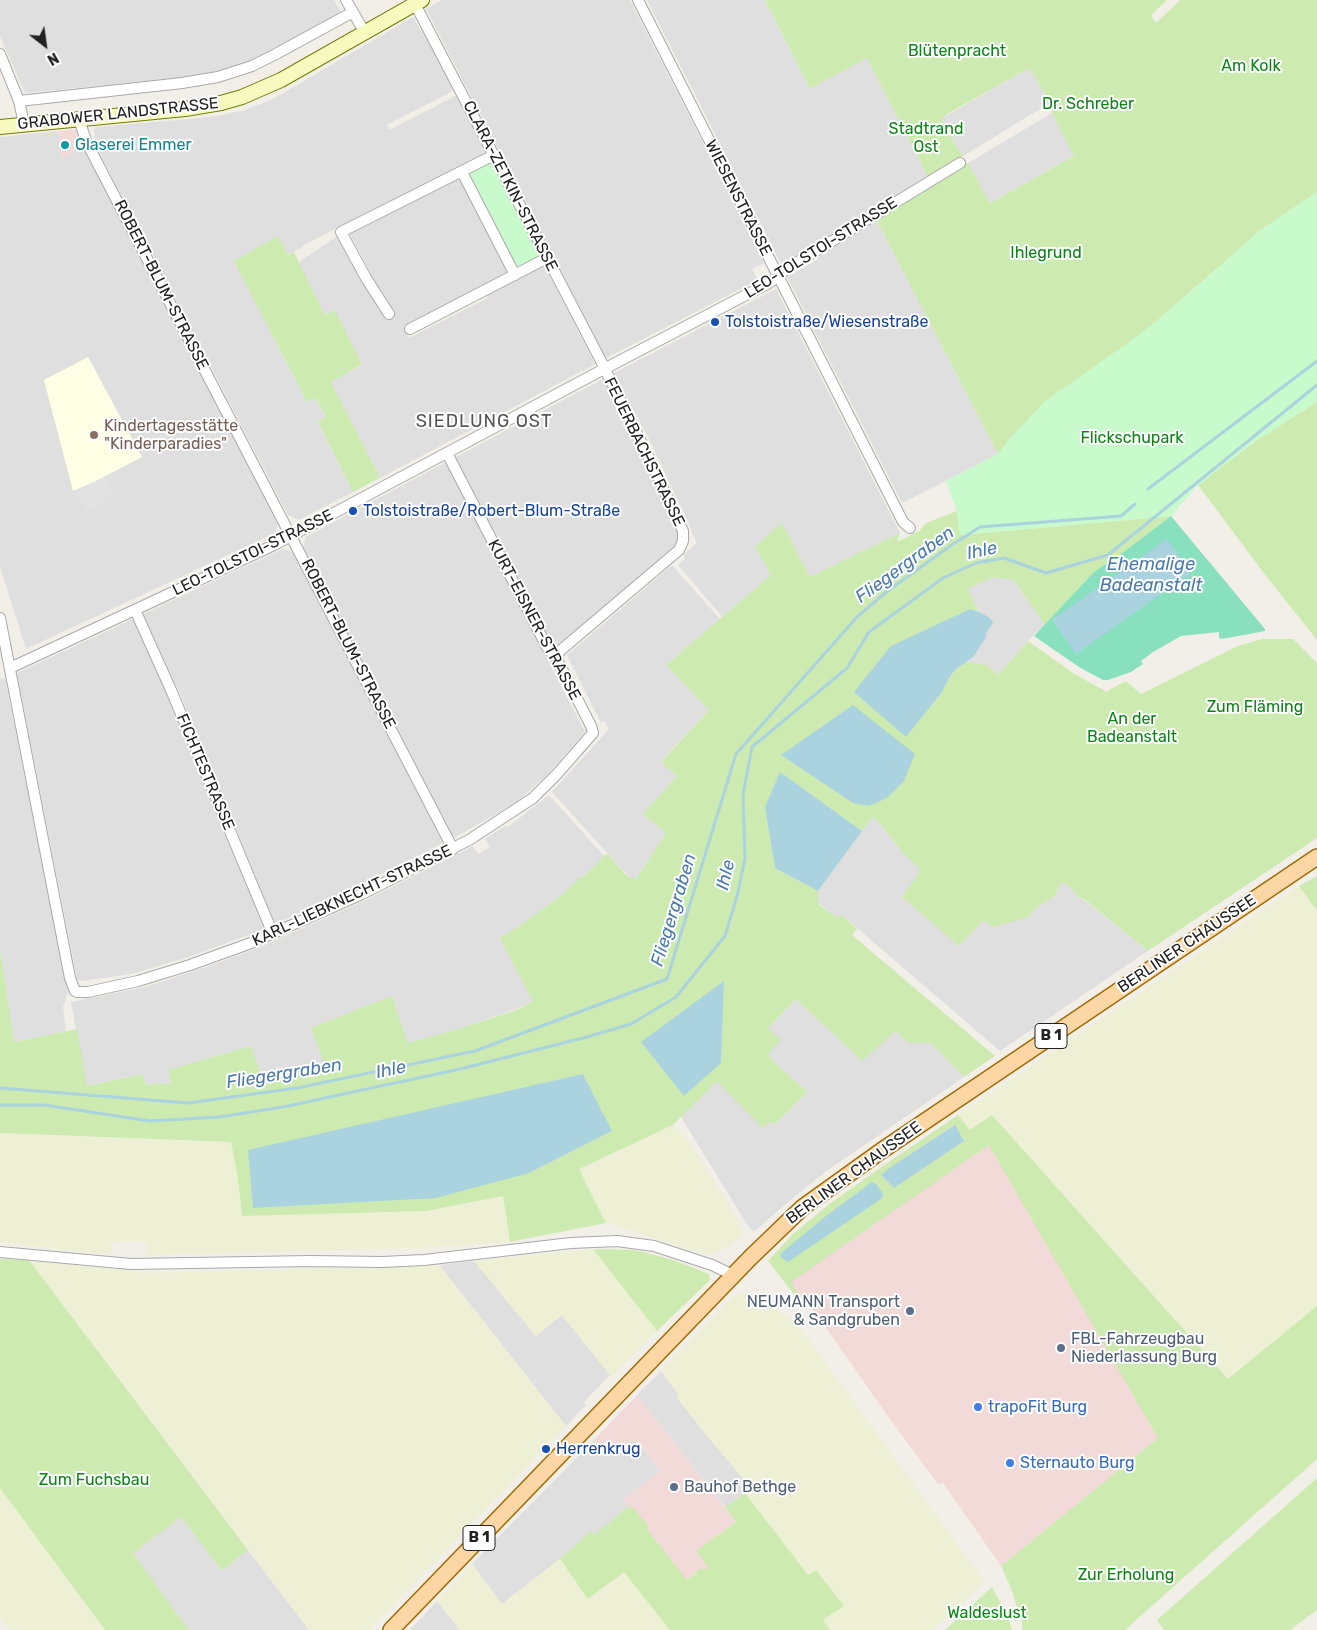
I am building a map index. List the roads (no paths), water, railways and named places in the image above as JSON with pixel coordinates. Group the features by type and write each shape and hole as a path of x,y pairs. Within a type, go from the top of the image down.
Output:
{"main road":[{"name":"GRABOWER LANDSTRASSE","path":"0,127 185,109 242,97 280,80 418,2"},
{"name":"BERLINER CHAUSSEE","path":"391,1630 791,1218 836,1182 1317,856"}],"street":[{"path":"346,0 365,33"},
{"name":"WIESENSTRASSE","path":"638,0 903,522 910,528"},
{"name":"CLARA-ZETKIN-STRASSE","path":"418,2 604,369"},
{"name":"GRABOWER LANDSTRASSE","path":"20,101 218,77 252,66 353,12"},
{"path":"0,54 20,101 24,124"},
{"name":"ROBERT-BLUM-STRASSE","path":"79,119 86,141 453,849"},
{"path":"389,314 366,278 342,232 494,155"},
{"name":"LEO-TOLSTOI-STRASSE","path":"10,668 292,536 604,369 770,283 788,268 960,163"},
{"path":"462,172 515,274"},
{"path":"410,329 547,258"},
{"name":"FEUERBACHSTRASSE","path":"555,657 679,550 683,541 679,522 604,369"},
{"name":"KURT-EISNER-STRASSE","path":"447,453 593,733"},
{"name":"FICHTESTRASSE","path":"135,610 171,690 273,934"},
{"path":"0,618 10,668"},
{"name":"KARL-LIEBKNECHT-STRASSE","path":"10,668 70,978 75,991 88,992 147,979 190,965 273,934 360,896 453,849 502,820 533,798 593,733"},
{"path":"0,1252 131,1264 311,1261 382,1262 424,1260 570,1243 617,1241 654,1246 734,1275"}],"water":[{"name":"Ehemalige Badeanstalt","path":"1167,539 1191,573 1076,654 1052,620"},
{"path":"970,609 989,617 993,622 987,631 986,637 972,658 956,669 942,692 906,737 854,692 891,646"},
{"path":"853,705 915,754 904,781 887,798 869,806 853,803 781,755"},
{"path":"780,772 862,831 818,891 775,868 765,807"},
{"path":"724,981 721,1063 684,1096 641,1042"},
{"path":"583,1074 612,1131 529,1173 436,1198 253,1208 248,1150"},
{"path":"955,1125 964,1141 894,1188 881,1175 891,1167"},
{"path":"872,1182 882,1192 883,1196 881,1199 788,1262 782,1259 780,1254 826,1216"}],"waterway":[{"name":"Fliegergraben","path":"1148,489 1317,361"},
{"name":"Ihle","path":"0,1105 44,1105 150,1121 219,1117 283,1107 460,1069 631,1024 676,997 725,936 737,896 745,859 743,795 752,747 847,668 869,632 943,578 976,563 1004,558 1046,573 1108,555 1317,385"},
{"name":"Fliegergraben","path":"0,1088 188,1103 297,1088 475,1051 667,979 736,754 857,617 885,593 980,527 1121,516 1135,504"}],"place":[{"name":"Glaserei Emmer","path":"65,145"},
{"name":"Tolstoistraße/Wiesenstraße","path":"715,322"},
{"name":"Kindertagesstätte \"Kinderparadies\"","path":"94,435"},
{"name":"Tolstoistraße/Robert-Blum-Straße","path":"353,511"},
{"name":"NEUMANN Transport & Sandgruben","path":"910,1311"},
{"name":"FBL-Fahrzeugbau Niederlassung Burg","path":"1061,1348"},
{"name":"trapoFit Burg","path":"978,1407"},
{"name":"Herrenkrug","path":"546,1449"},
{"name":"Sternauto Burg","path":"1010,1463"},
{"name":"Bauhof Bethge","path":"674,1487"}],"district":[{"name":"SIEDLUNG OST","path":"484,422"}],"park label":[{"name":"Blütenpracht","path":"957,51"},
{"name":"Am Kolk","path":"1251,66"},
{"name":"Dr. Schreber","path":"1088,104"},
{"name":"Stadtrand Ost","path":"926,138"},
{"name":"Ihlegrund","path":"1046,253"},
{"name":"Flickschupark","path":"1132,438"},
{"name":"Zum Fläming","path":"1255,707"},
{"name":"An der Badeanstalt","path":"1132,728"},
{"name":"Zum Fuchsbau","path":"94,1480"},
{"name":"Zur Erholung","path":"1126,1575"},
{"name":"Waldeslust","path":"987,1613"}]}
